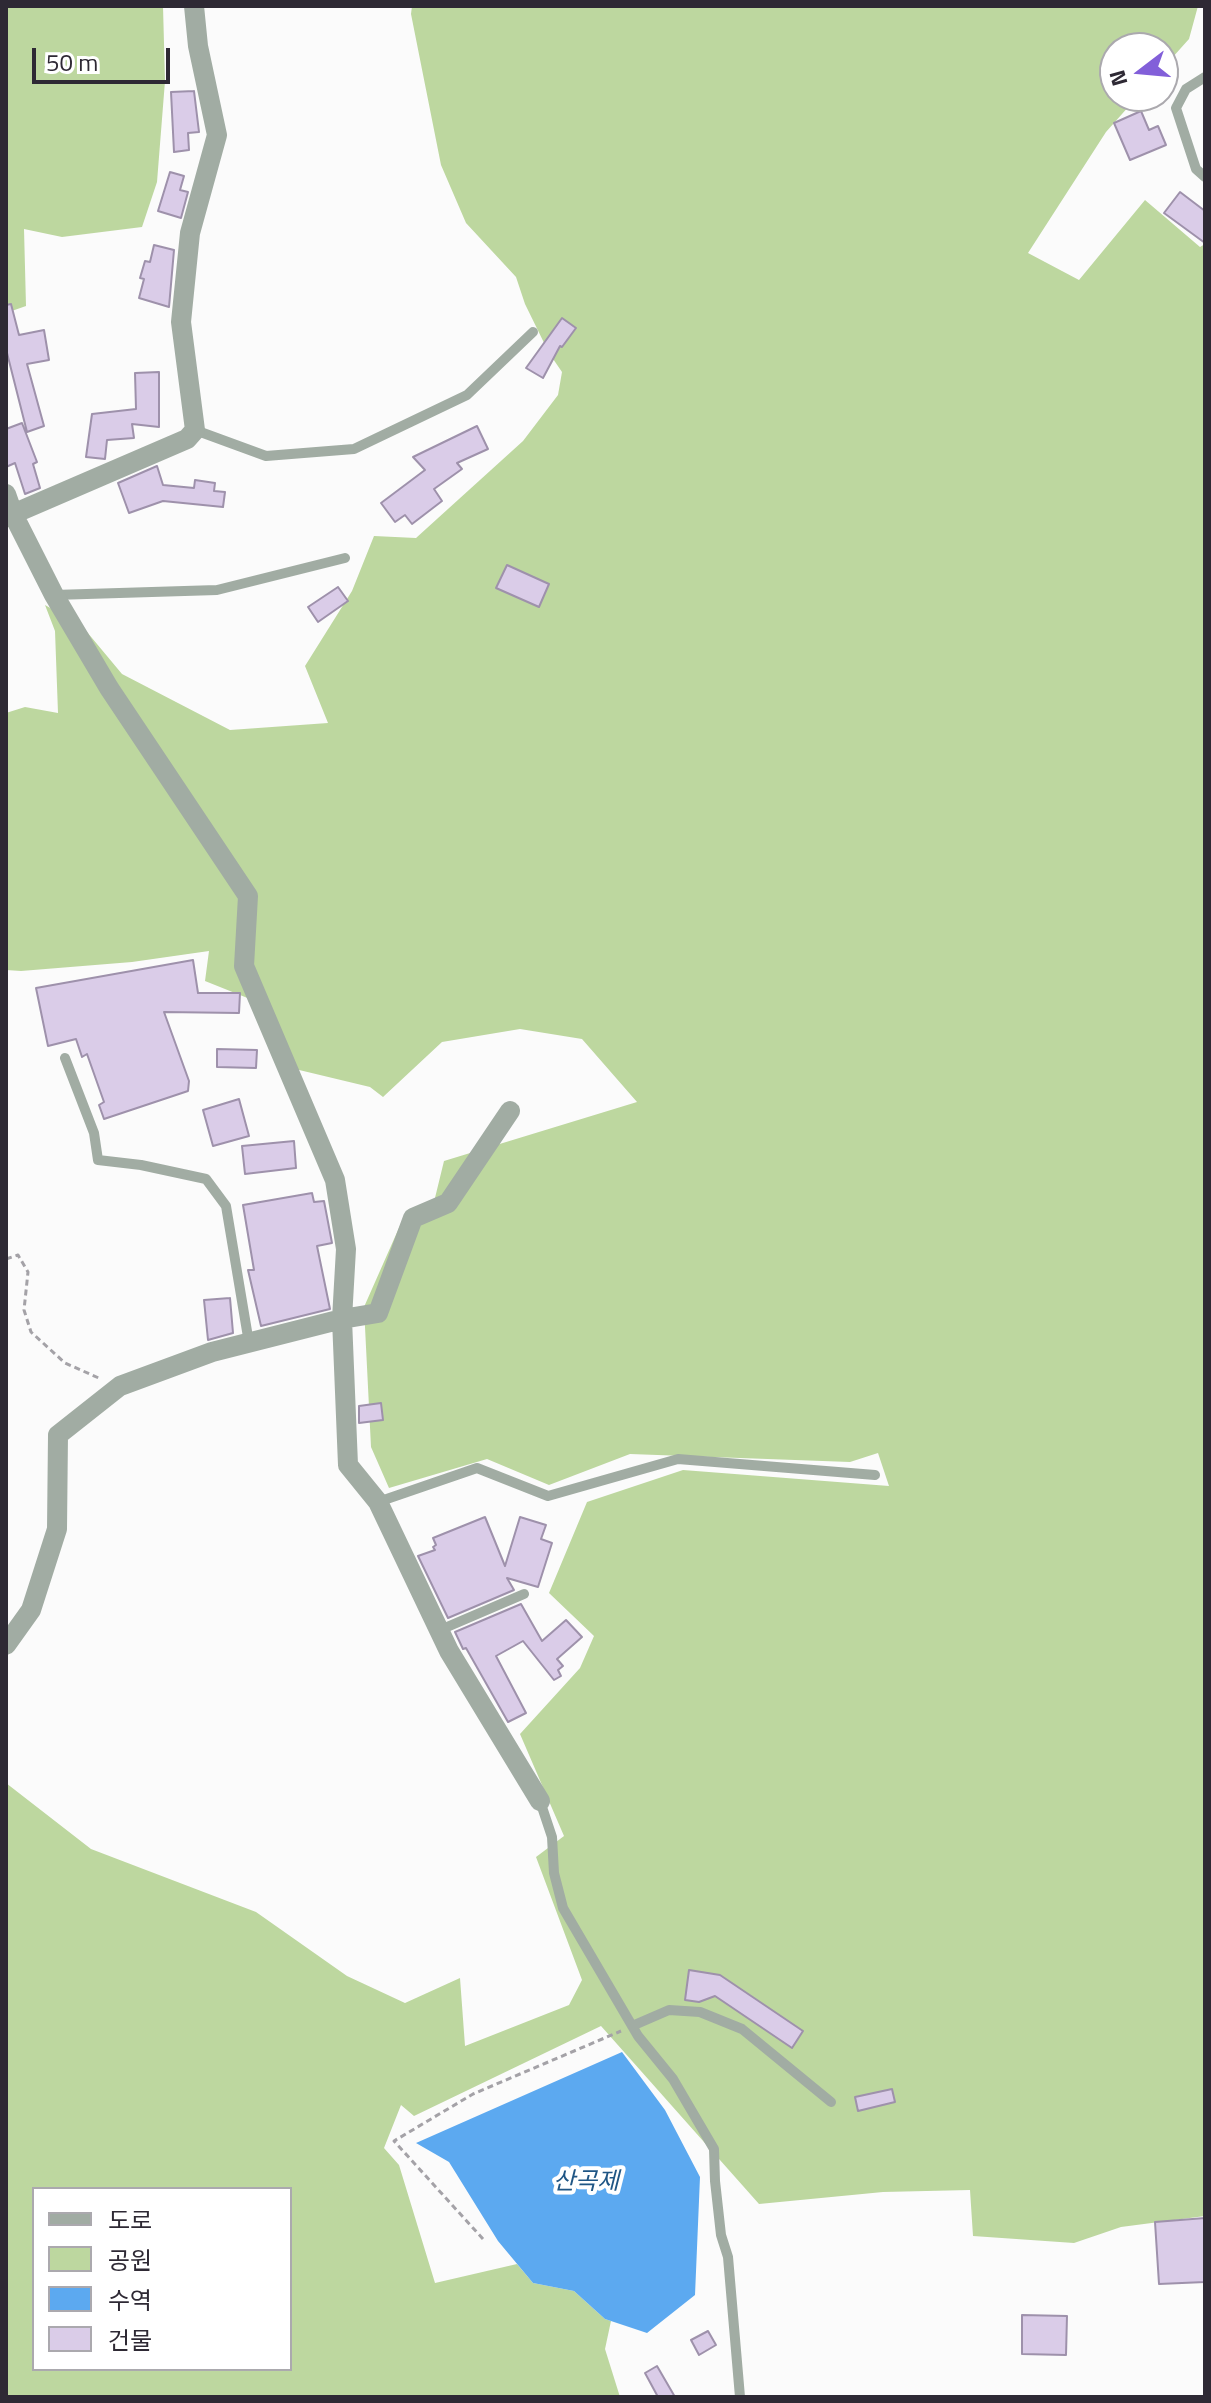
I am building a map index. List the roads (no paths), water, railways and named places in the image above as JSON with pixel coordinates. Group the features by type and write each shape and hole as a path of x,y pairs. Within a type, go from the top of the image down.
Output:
{"street":[{"path":"194,6 198,46 217,135 190,233 181,322 195,430 187,439 8,509 109,688 248,896 244,966 335,1180 346,1249 342,1319 348,1465 378,1502 440,1630 540,1801"},
{"path":"6,1645 31,1610 57,1529 58,1435 120,1386 212,1352 378,1313 413,1218 448,1203 510,1111"}],"lane":[{"path":"1205,77 1186,89 1176,108 1196,169 1205,177"},
{"path":"195,430 266,456 354,449 467,395 533,332"},
{"path":"54,595 217,590 345,558"},
{"path":"65,1058 94,1133 98,1160 141,1165 206,1179 226,1206 249,1343"},
{"path":"378,1502 477,1468 548,1496 678,1459 875,1475"},
{"path":"440,1630 524,1594"},
{"path":"540,1801 552,1837 554,1873 563,1908 632,2026 673,2079 714,2149 721,2235 728,2257 740,2397"},
{"path":"632,2026 669,2010 700,2012 742,2029 831,2102"}],"water":[{"name":"산곡제","path":"622,2052 665,2110 700,2177 695,2295 647,2333 605,2319 574,2291 533,2283 498,2241 449,2162 416,2143"}]}
